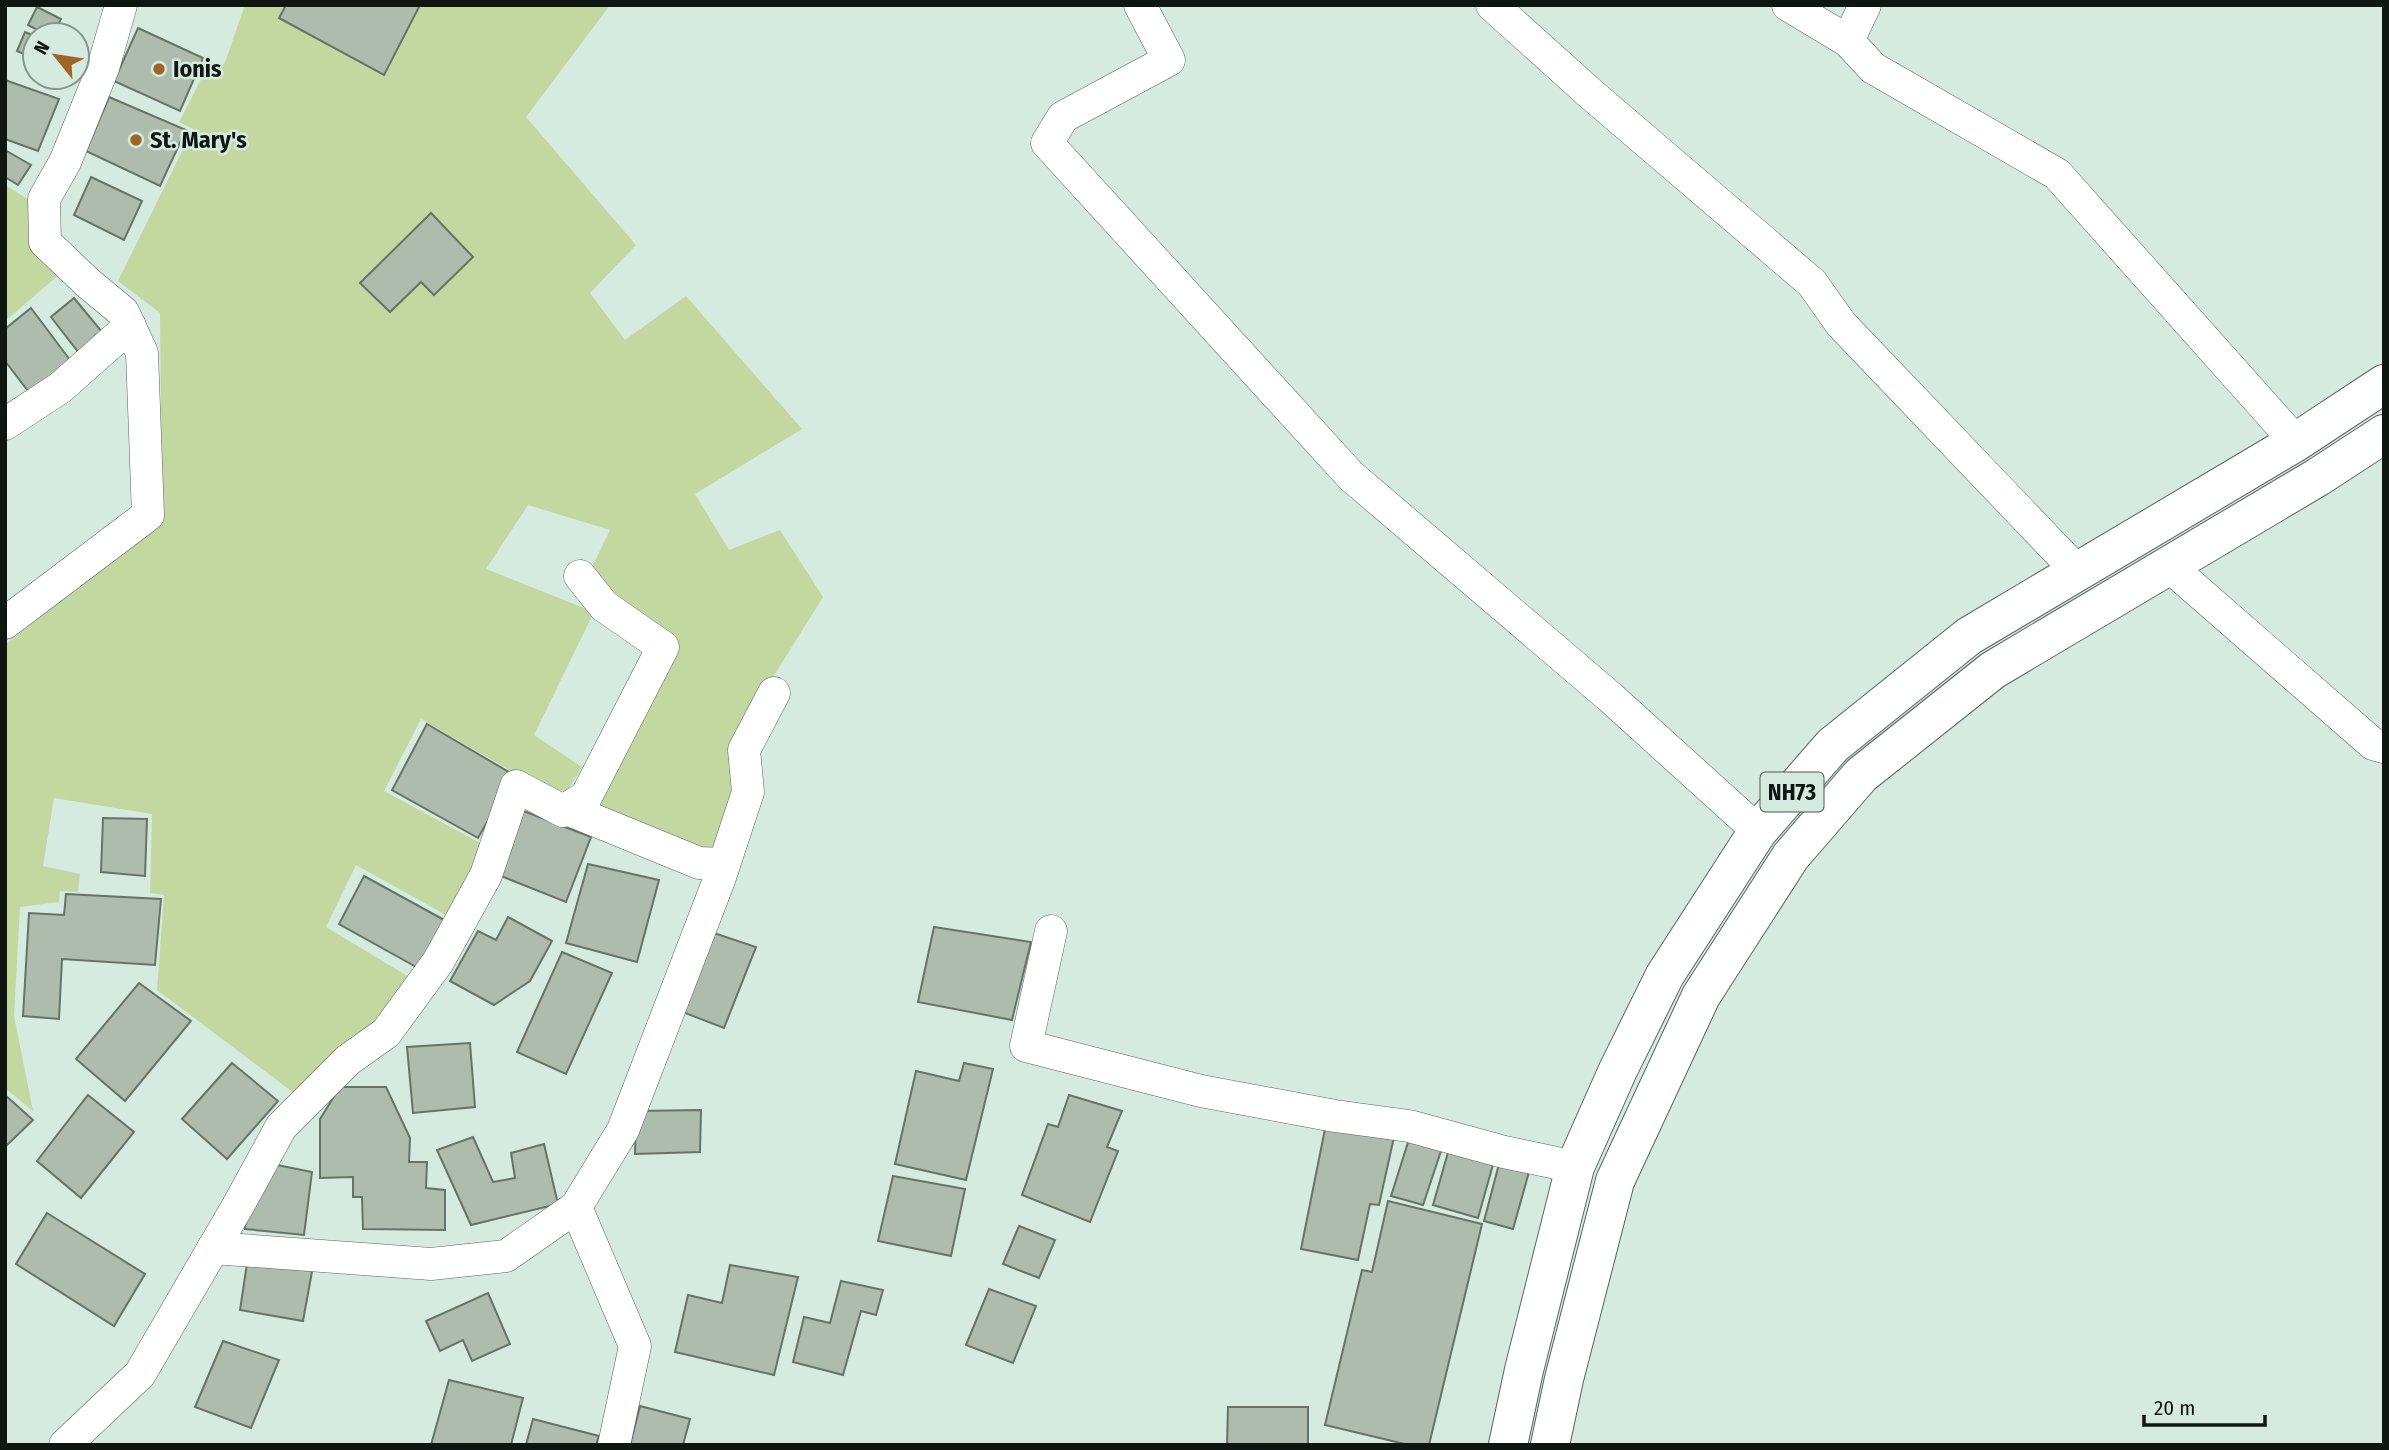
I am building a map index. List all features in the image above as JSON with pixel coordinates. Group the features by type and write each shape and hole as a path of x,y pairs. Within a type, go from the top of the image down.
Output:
{"highway":[{"name":"NH73","path":"1508,1445 1575,1167 1618,1070 1665,975 1758,831 1833,745 1969,636 2076,570 2296,442 2384,384"},
{"name":"NH73","path":"1550,1445 1564,1379 1615,1181 1701,996 1791,856 1861,775 1993,670 2318,477 2384,434"}],"street":[{"path":"5,623 148,515 142,353 123,312 45,242 44,199 65,162 103,68 121,5"},
{"path":"1140,5 1169,60 1063,117 1047,143 1351,476 1610,697 1758,831"},
{"path":"1492,5 1592,95 1812,283 1841,324 2076,570"},
{"path":"1788,5 1848,41 1873,68 2057,174 2296,442"},
{"path":"1848,41 1865,5"},
{"path":"5,424 60,388 130,326"},
{"path":"2169,566 2373,744 2384,747"},
{"path":"65,1445 140,1374 281,1127 348,1060 386,1032 438,962 486,875 516,786 563,811 586,797 663,647 604,606 580,576"},
{"path":"213,1248 431,1264 494,1258 506,1256 576,1207 624,1130 724,864 748,792 744,750 774,693"},
{"path":"567,808 699,863 724,864"},
{"path":"1051,931 1026,1046 1201,1091 1335,1116 1409,1126 1504,1152 1575,1167"},
{"path":"576,1207 635,1346 614,1445"}],"green space":[{"path":"245,5 610,5 526,117 636,245 590,293 625,340 686,296 802,429 695,494 729,550 780,530 823,597 768,685 739,789 717,853 596,811 674,638 589,573 610,530 528,505 486,569 594,612 534,735 582,767 562,800 421,719 384,791 484,845 446,915 356,865 326,927 414,980 380,1027 298,1096 157,990 164,895 150,893 152,814 54,798 43,866 80,874 78,892 60,891 59,902 20,907 14,1016 33,1111 5,1088 5,645 162,520 160,313 118,281 193,129 179,122 210,62 224,65"},
{"path":"5,185 34,203 61,273 5,321"}],"building":[{"path":"286,5 420,5 384,75 279,18"},
{"path":"37,7 61,19 60,21 30,21"},
{"name":"Ionis","path":"138,28 203,58 180,111 114,81"},
{"path":"5,80 21,86 21,91 36,91 59,99 38,151 5,139"},
{"name":"St. Mary's","path":"109,97 186,130 160,186 86,151"},
{"path":"5,150 31,165 18,185 5,177"},
{"path":"91,177 142,201 124,240 74,215"},
{"path":"431,213 473,257 434,295 421,282 390,312 360,283"},
{"path":"74,298 103,333 79,353 51,317"},
{"path":"31,308 73,364 32,396 5,361 5,329"},
{"path":"427,724 514,775 478,838 392,790"},
{"path":"521,810 591,837 566,902 496,874"},
{"path":"103,818 147,819 145,876 101,872"},
{"path":"588,864 659,880 637,962 566,943"},
{"path":"364,876 446,921 418,968 339,924"},
{"path":"66,894 161,899 155,965 62,959 59,1019 23,1016 29,913 64,915"},
{"path":"508,917 552,941 530,981 494,1005 450,981 478,931 496,940"},
{"path":"934,927 1031,942 1012,1020 918,1002"},
{"path":"705,930 756,947 724,1028 675,1009"},
{"path":"562,952 612,973 566,1074 517,1052"},
{"path":"139,983 191,1021 125,1101 76,1059"},
{"path":"470,1043 475,1107 413,1113 407,1047"},
{"path":"232,1063 278,1101 227,1159 182,1119"},
{"path":"964,1063 993,1069 966,1180 895,1164 916,1071 959,1081"},
{"path":"340,1087 386,1087 410,1138 409,1162 427,1162 426,1188 445,1190 445,1230 363,1229 362,1197 353,1197 353,1177 320,1178 320,1119"},
{"path":"5,1095 33,1120 5,1147"},
{"path":"88,1095 134,1132 81,1198 37,1161"},
{"path":"1069,1095 1122,1111 1107,1147 1118,1151 1090,1222 1022,1195 1048,1124 1058,1127"},
{"path":"701,1110 700,1152 635,1154 636,1111"},
{"path":"1326,1124 1394,1137 1379,1205 1370,1204 1358,1260 1301,1249"},
{"path":"1410,1136 1443,1145 1423,1205 1391,1196"},
{"path":"473,1137 493,1182 515,1178 511,1153 544,1144 558,1204 471,1225 437,1150"},
{"path":"1449,1149 1494,1161 1478,1218 1433,1205"},
{"path":"1499,1164 1529,1172 1513,1229 1484,1221"},
{"path":"277,1165 312,1172 304,1235 245,1229 248,1202"},
{"path":"893,1176 965,1189 951,1256 878,1241"},
{"path":"1388,1201 1482,1224 1429,1445 1409,1445 1325,1425 1362,1270 1372,1272"},
{"path":"47,1213 145,1274 114,1326 16,1264"},
{"path":"1019,1226 1055,1240 1039,1278 1003,1264"},
{"path":"248,1257 313,1266 303,1321 240,1310"},
{"path":"730,1265 798,1277 774,1375 675,1352 688,1295 722,1303"},
{"path":"841,1281 883,1290 876,1315 861,1311 843,1375 793,1362 804,1317 830,1323"},
{"path":"989,1289 1036,1306 1013,1363 966,1345"},
{"path":"488,1293 510,1344 472,1361 463,1340 440,1351 426,1321"},
{"path":"223,1341 279,1360 251,1428 195,1407"},
{"path":"449,1380 523,1398 511,1445 431,1445"},
{"path":"640,1406 690,1419 683,1445 630,1445"},
{"path":"1228,1407 1308,1407 1308,1445 1227,1445"},
{"path":"533,1419 599,1436 596,1445 526,1445"}],"place":[{"name":"Ionis","path":"159,69"},
{"name":"St. Mary's","path":"136,140"}]}
